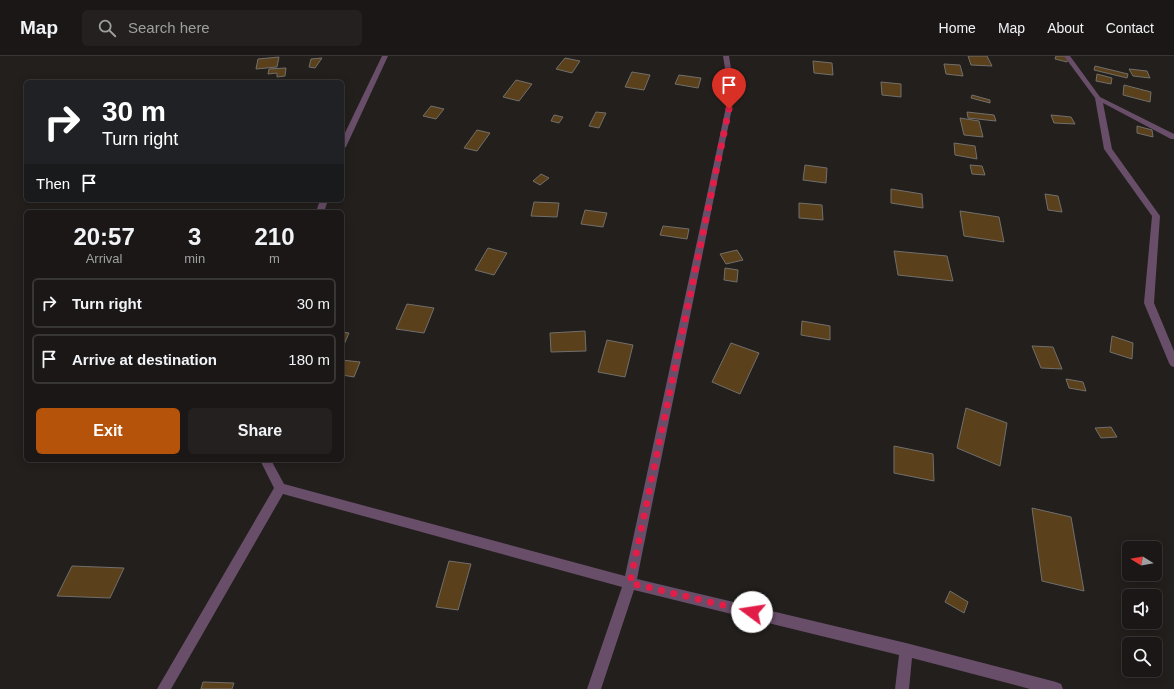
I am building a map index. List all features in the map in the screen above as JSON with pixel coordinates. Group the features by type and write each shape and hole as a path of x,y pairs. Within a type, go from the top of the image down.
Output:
{"street":[{"path":"344,143 385,56"},
{"path":"594,689 630,583 732,93 726,56"},
{"path":"1067,56 1098,98 1108,149 1156,216 1149,303 1174,363"},
{"path":"1098,98 1174,137"},
{"path":"266,462 280,488 630,583 906,650 1056,689"},
{"path":"164,689 280,488"},
{"path":"902,689 906,650"}],"building":[{"path":"968,56 987,56 992,66 971,65"},
{"path":"1056,56 1068,56 1067,62 1055,59"},
{"path":"279,57 277,67 256,69 258,59"},
{"path":"322,58 315,68 309,67 311,59"},
{"path":"565,58 580,61 572,73 556,69"},
{"path":"813,61 832,63 833,75 814,73"},
{"path":"944,64 960,65 963,76 946,74"},
{"path":"1095,66 1128,74 1127,78 1094,70"},
{"path":"286,68 285,76 277,77 277,73 268,74 269,69"},
{"path":"1129,69 1147,71 1150,78 1133,76"},
{"path":"632,72 650,75 644,90 625,87"},
{"path":"1097,74 1112,78 1111,84 1096,81"},
{"path":"679,75 701,78 698,88 675,84"},
{"path":"516,80 532,84 519,101 503,97"},
{"path":"881,82 901,84 901,97 882,95"},
{"path":"1124,85 1151,92 1150,102 1123,95"},
{"path":"972,95 990,100 990,103 971,98"},
{"path":"431,106 444,109 436,119 423,116"},
{"path":"596,112 606,113 599,128 589,126"},
{"path":"967,112 994,115 996,121 968,118"},
{"path":"554,115 563,117 559,123 551,121"},
{"path":"1051,115 1071,117 1075,124 1054,123"},
{"path":"960,118 979,121 983,137 964,135"},
{"path":"1137,126 1152,130 1153,137 1137,133"},
{"path":"477,130 490,133 477,151 464,148"},
{"path":"954,143 975,146 977,159 955,155"},
{"path":"805,165 827,168 826,183 803,180"},
{"path":"970,165 982,166 985,175 972,174"},
{"path":"541,174 549,178 540,185 533,181"},
{"path":"891,189 922,194 923,208 891,203"},
{"path":"1045,194 1058,196 1062,212 1048,210"},
{"path":"534,202 559,203 557,217 531,216"},
{"path":"799,203 822,205 823,220 799,218"},
{"path":"585,210 607,213 603,227 581,224"},
{"path":"960,211 999,217 1004,242 964,236"},
{"path":"663,226 689,229 687,239 660,235"},
{"path":"488,248 507,253 494,275 475,270"},
{"path":"737,250 743,260 726,264 720,254"},
{"path":"894,251 947,256 953,281 898,275"},
{"path":"725,268 738,270 737,282 724,280"},
{"path":"407,304 434,308 424,333 396,329"},
{"path":"802,321 830,326 830,340 801,335"},
{"path":"585,331 586,351 551,352 550,333"},
{"path":"344,332 349,333 344,345"},
{"path":"1112,336 1133,343 1132,359 1110,352"},
{"path":"607,340 633,345 625,377 598,372"},
{"path":"731,343 759,353 740,394 712,382"},
{"path":"1032,346 1053,347 1062,369 1041,368"},
{"path":"344,360 360,362 354,377 344,375"},
{"path":"1066,379 1083,382 1086,391 1069,388"},
{"path":"966,408 1007,423 1000,466 957,448"},
{"path":"1111,427 1117,437 1101,438 1095,428"},
{"path":"894,446 933,454 934,481 894,473"},
{"path":"1032,508 1071,517 1084,591 1042,581"},
{"path":"449,561 471,564 458,610 436,607"},
{"path":"72,566 124,568 110,598 57,596"},
{"path":"950,591 968,602 964,613 945,602"},
{"path":"203,682 234,683 232,689 201,689"}],"route":[{"path":"729,109 630,583 752,612"}]}
